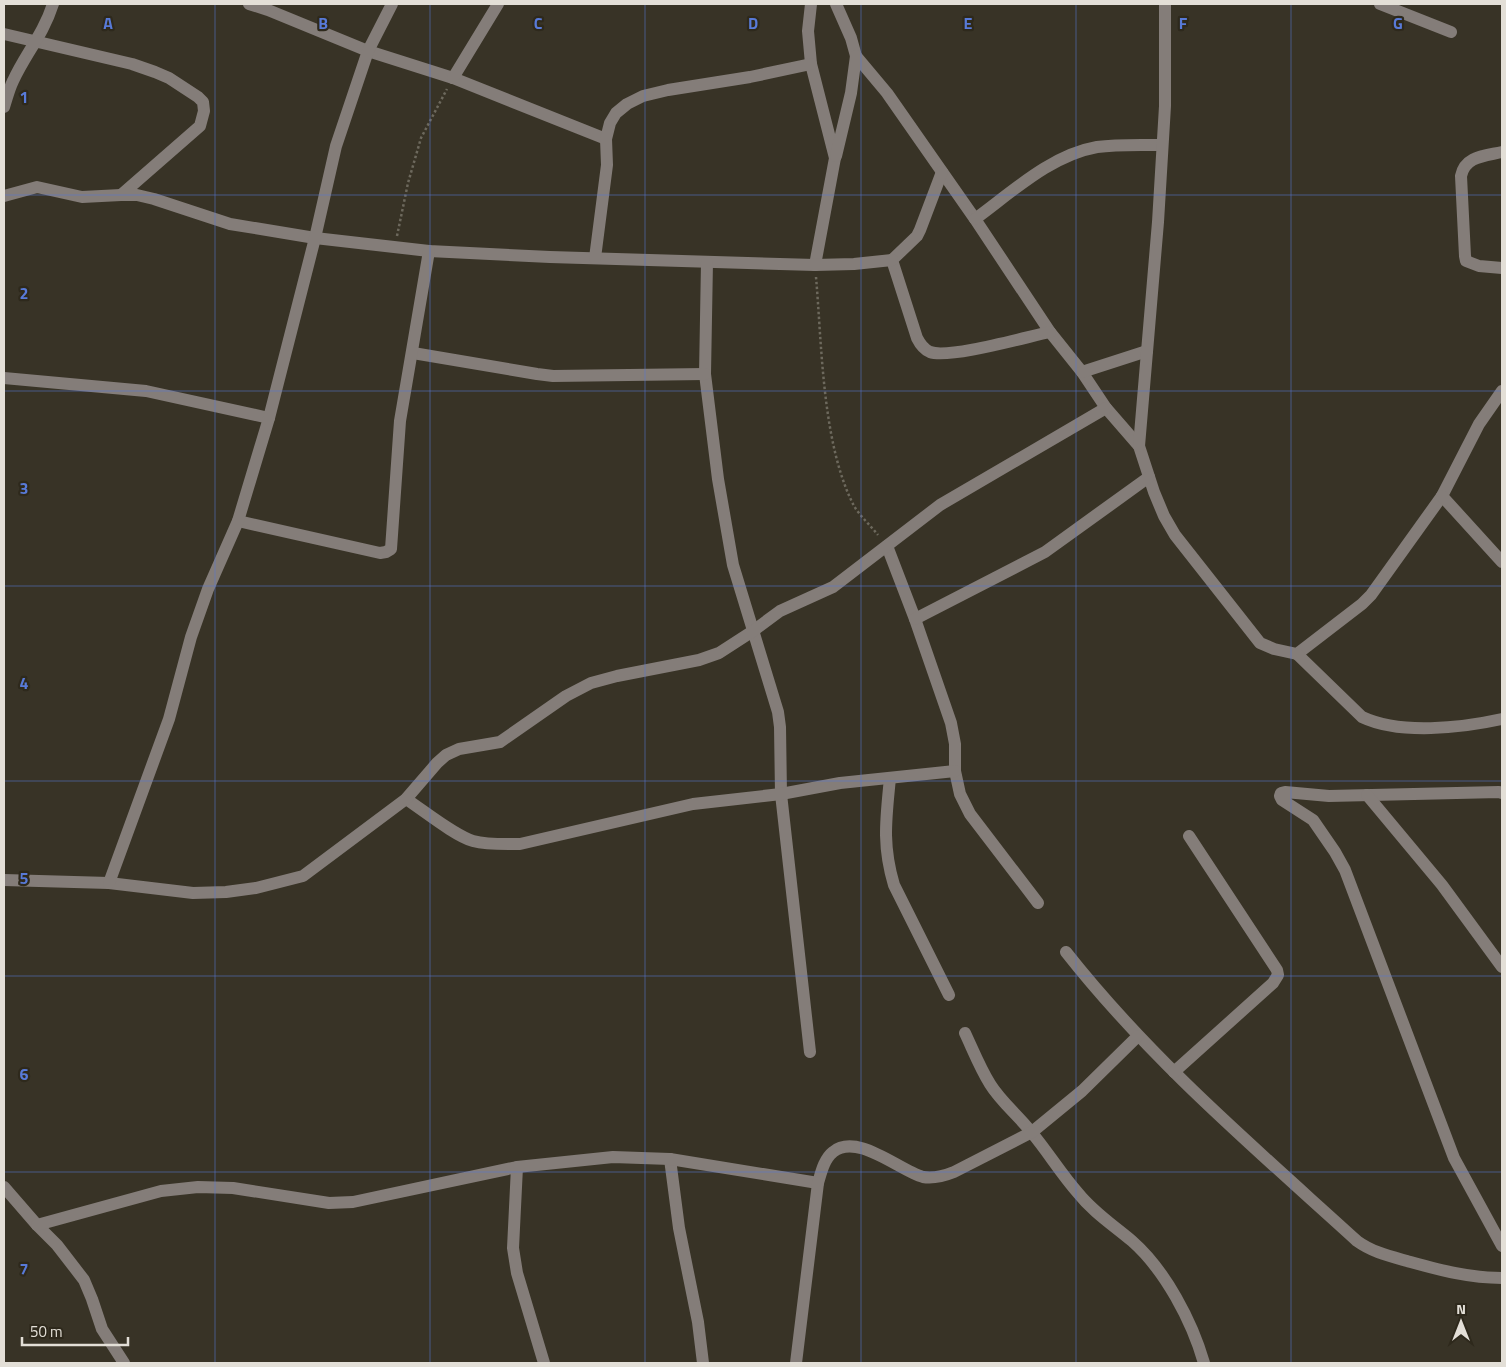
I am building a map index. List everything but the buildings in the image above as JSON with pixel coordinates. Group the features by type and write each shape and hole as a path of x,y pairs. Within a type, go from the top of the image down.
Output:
{"street":[{"path":"4,107 12,82 37,42 53,4"},
{"path":"248,4 268,10 368,51 452,78 606,139"},
{"path":"109,883 169,719 181,670 208,589 238,521 269,418 315,238 336,146 368,51 392,4"},
{"path":"452,78 498,4"},
{"path":"811,4 808,30 811,64 835,158"},
{"path":"815,265 835,158 851,93 856,56 851,38 836,4"},
{"path":"1139,446 1148,351 1165,106 1165,4"},
{"path":"1380,4 1450,32"},
{"path":"4,34 132,64 155,72 184,88 202,102 204,111 200,126 121,195"},
{"path":"856,56 887,93 975,219 1050,332 1082,372 1106,408 1139,446 1164,516 1175,535 1260,643 1297,654 1362,717 1375,723 1413,728 1478,724 1502,719"},
{"path":"595,258 608,165 606,139 610,123 616,113 644,96 811,64"},
{"path":"975,219 1031,177 1077,152 1098,147 1162,145"},
{"path":"1502,152 1469,161 1463,169 1462,176 1466,261 1479,266 1502,268"},
{"path":"4,196 37,187 82,198 121,195 154,199 230,224 315,238 429,250 595,258 815,265 854,264 892,260 917,236 942,172"},
{"path":"238,521 380,553 391,549 400,421 429,250"},
{"path":"892,260 917,338 922,347 930,352 941,354 961,352 1050,332"},
{"path":"708,262 705,374 718,478 733,565 779,719 781,794 810,1052"},
{"path":"1082,372 1148,351"},
{"path":"413,352 545,375 705,374"},
{"path":"4,378 146,391 269,418"},
{"path":"1297,654 1362,604 1372,594 1442,496 1479,424 1502,391"},
{"path":"4,880 109,883 193,893 226,892 256,888 304,876 406,799 446,755 459,749 500,742 566,696 591,683 699,660 719,652 754,631 780,611 833,587 940,505 1106,408"},
{"path":"915,619 1045,552 1149,477"},
{"path":"1442,496 1498,546 1502,562"},
{"path":"887,546 915,619 951,723 955,744 955,771 960,794 970,814 1038,903"},
{"path":"406,799 462,836 473,841 495,844 520,844 682,806 781,794 840,783 955,771"},
{"path":"890,778 885,826 886,851 894,885 949,995"},
{"path":"1502,793 1461,792 1329,796 1285,792 1281,793 1280,796 1282,800 1313,820 1345,870 1454,1158 1502,1246"},
{"path":"1368,795 1442,885 1502,967"},
{"path":"1174,1072 1276,979 1278,975 1189,836"},
{"path":"1066,952 1094,988 1174,1072 1218,1115 1367,1248 1450,1273 1482,1278 1502,1278"},
{"path":"965,1033 989,1083 997,1095 1032,1132 1078,1194 1096,1212 1133,1242 1155,1266 1174,1295 1197,1340 1204,1363"},
{"path":"796,1363 818,1183 826,1162 833,1152 845,1147 861,1148 891,1160 912,1173 925,1177 940,1178 1032,1132 1082,1091 1138,1036"},
{"path":"37,1225 161,1191 198,1187 233,1188 329,1203 352,1202 517,1167 613,1157 670,1159 818,1183"},
{"path":"670,1159 679,1228 698,1322 703,1363"},
{"path":"517,1167 513,1248 517,1273 544,1363"},
{"path":"4,1186 37,1225 57,1245 84,1280 102,1329 124,1363"}],"path":[{"path":"395,247 408,183 421,138 452,78"},
{"path":"815,265 826,394 836,460 855,507 887,546"}]}
